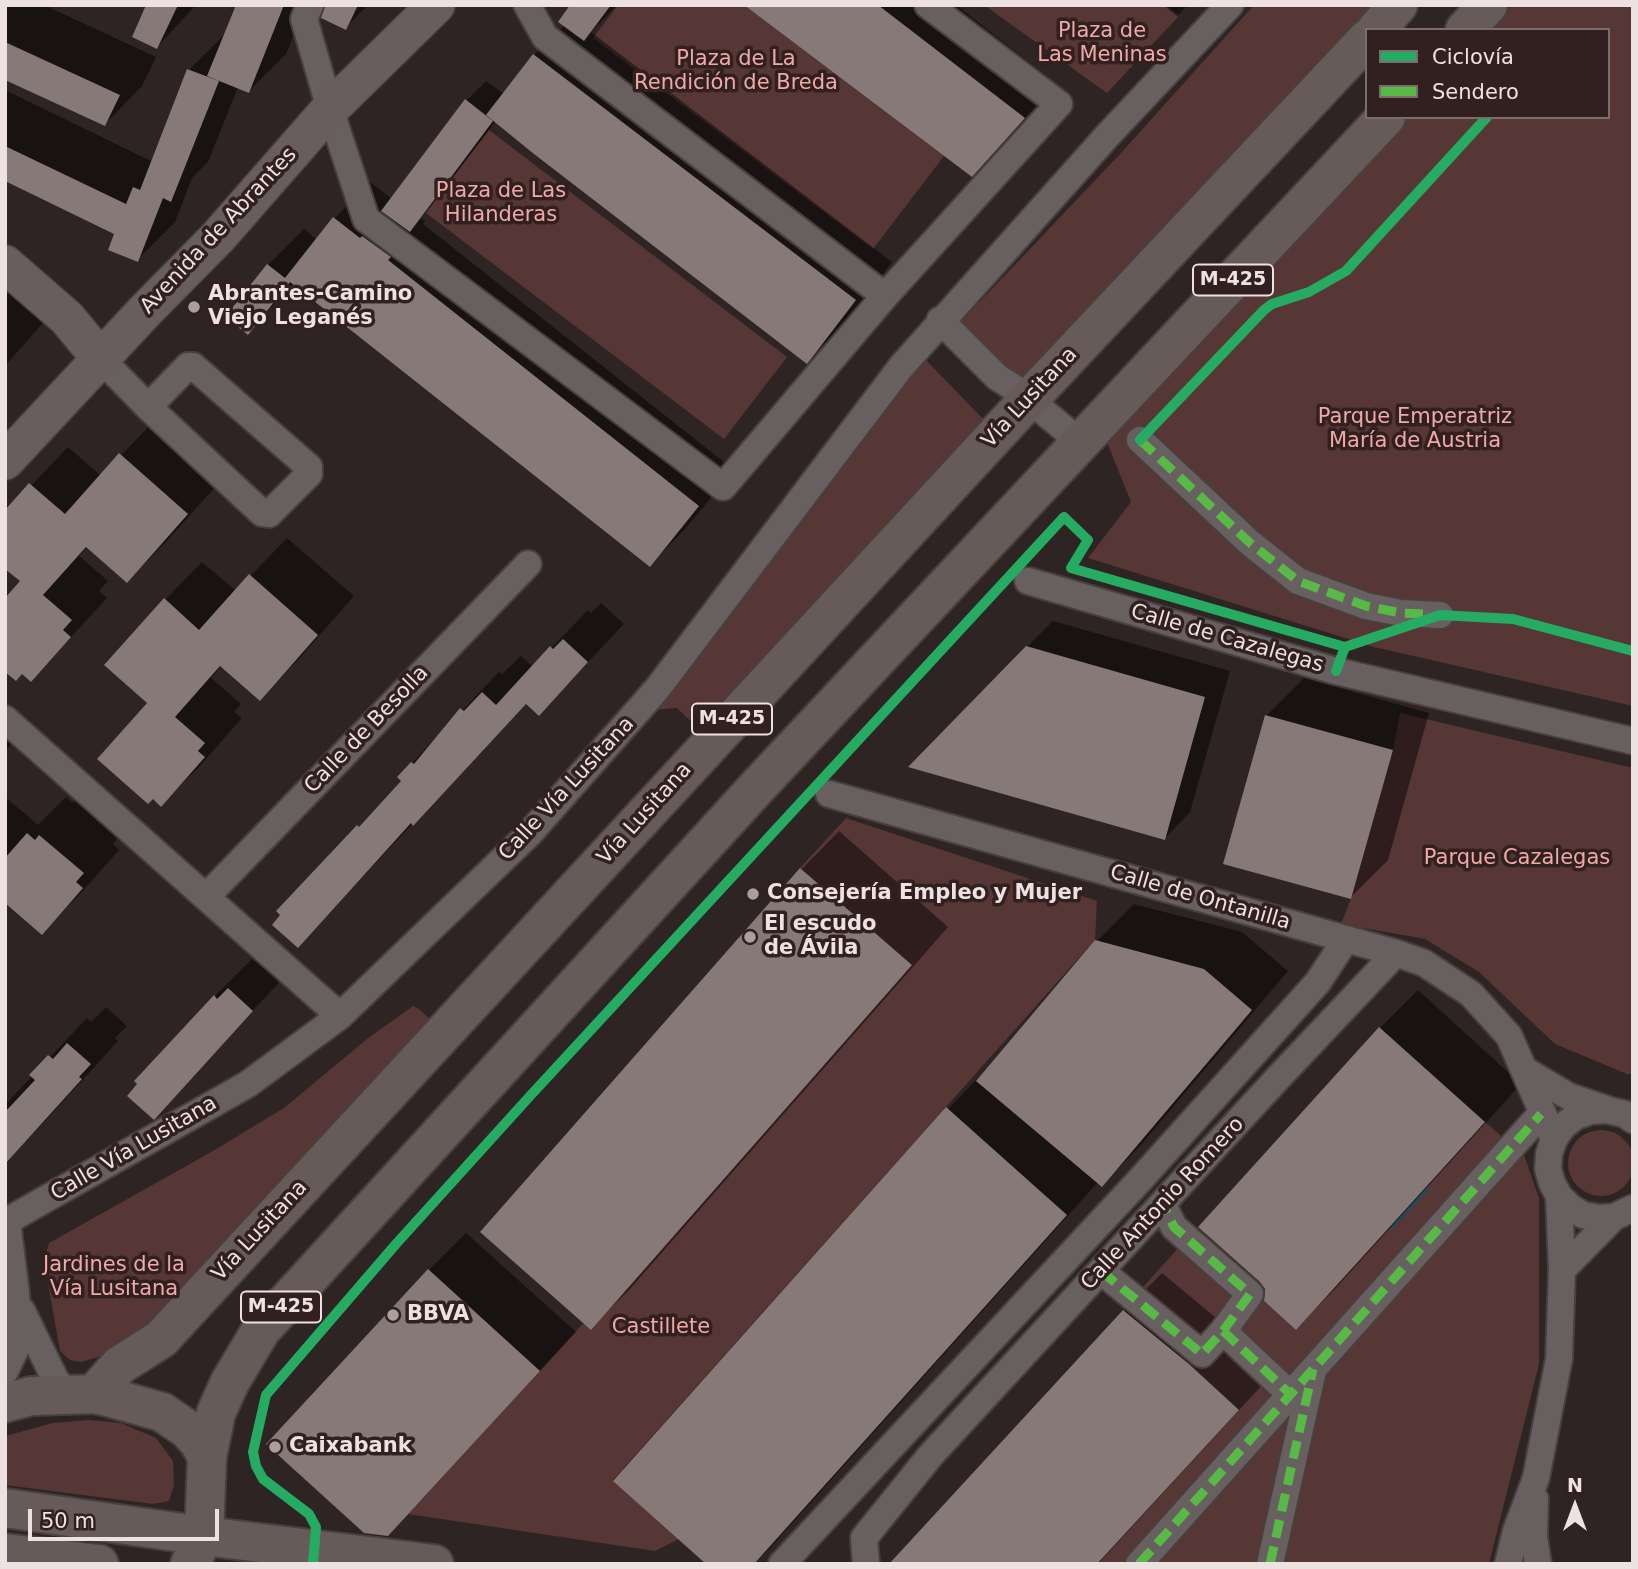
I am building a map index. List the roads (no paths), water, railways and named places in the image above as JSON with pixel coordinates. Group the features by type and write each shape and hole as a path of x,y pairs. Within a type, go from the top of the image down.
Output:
{"main road":[{"path":"1378,28 1398,5"},
{"path":"1467,28 1488,5"},
{"name":"Vía Lusitana","path":"81,1395 120,1365 161,1339 1029,399 1365,41"},
{"name":"M-425","path":"197,1550 207,1457 216,1413 230,1382 261,1330 749,796 1384,119"},
{"path":"5,1403 31,1396 81,1395 162,1412 187,1429 199,1442 207,1457"},
{"path":"5,1508 197,1550 434,1564"},
{"path":"5,1553 99,1564"}],"street":[{"path":"310,5 304,19 366,219 723,487 885,296 1059,104 928,5"},
{"name":"Avenida de Abrantes","path":"5,461 100,358 218,237 330,109 436,5"},
{"path":"527,5 545,37 885,296"},
{"path":"1080,442 1029,399 997,377 940,320 1230,5"},
{"path":"5,264 67,318 100,358 148,407 262,513 269,514 309,474 309,467 193,366 188,366 148,407"},
{"name":"Calle Vía Lusitana","path":"5,1370 18,1344 16,1293 7,1221 248,1084 340,1016 529,834 657,689 901,367 940,320"},
{"path":"1140,440 1250,543 1298,580 1366,606 1401,613 1440,615"},
{"name":"Calle de Besolla","path":"206,897 528,564"},
{"name":"Calle de Cazalegas","path":"1028,580 1336,671 1633,741"},
{"path":"5,719 340,1016"},
{"name":"Calle de Ontanilla","path":"829,794 1424,962 1471,994 1509,1036 1554,1139"},
{"name":"Calle Antonio Romero","path":"782,1564 1246,1063 1318,982 1346,939"},
{"name":"Calle Antonio Romero","path":"865,1551 930,1456 1396,953"},
{"path":"1526,1071 1568,1096 1624,1114"},
{"path":"1623,1212 1599,1218 1570,1207 1559,1196 1548,1169 1554,1139 1563,1126 1576,1116 1591,1111 1624,1114"},
{"path":"1139,1564 1541,1114"},
{"path":"1538,1564 1534,1537 1536,1478 1559,1359 1562,1270 1559,1196"},
{"path":"1101,1271 1202,1353 1223,1331 1250,1294 1174,1227 1163,1205"},
{"path":"1562,1270 1623,1212"},
{"name":"Calle Vía Lusitana","path":"16,1293 28,1327 54,1380 81,1395"},
{"path":"1223,1331 1290,1394"},
{"path":"1270,1564 1314,1368"},
{"path":"1508,1564 1516,1531 1536,1478"},
{"path":"833,1512 865,1551"}],"water":[{"path":"1413,1172 1430,1188 1393,1229 1376,1213"}],"place":[{"name":"Abrantes-Camino Viejo Leganés","path":"194,307"},
{"name":"Consejería Empleo y Mujer","path":"753,894"},
{"name":"El escudo de Ávila","path":"750,937"},
{"name":"BBVA","path":"393,1315"},
{"name":"Caixabank","path":"275,1447"}],"park label":[{"name":"Plaza de Las Meninas","path":"1102,44"},
{"name":"Plaza de La Rendición de Breda","path":"736,72"},
{"name":"Plaza de Las Hilanderas","path":"501,204"},
{"name":"Parque Emperatriz María de Austria","path":"1415,430"},
{"name":"Parque Cazalegas","path":"1517,859"},
{"name":"Jardines de la Vía Lusitana","path":"114,1278"},
{"name":"Castillete","path":"661,1328"}]}
